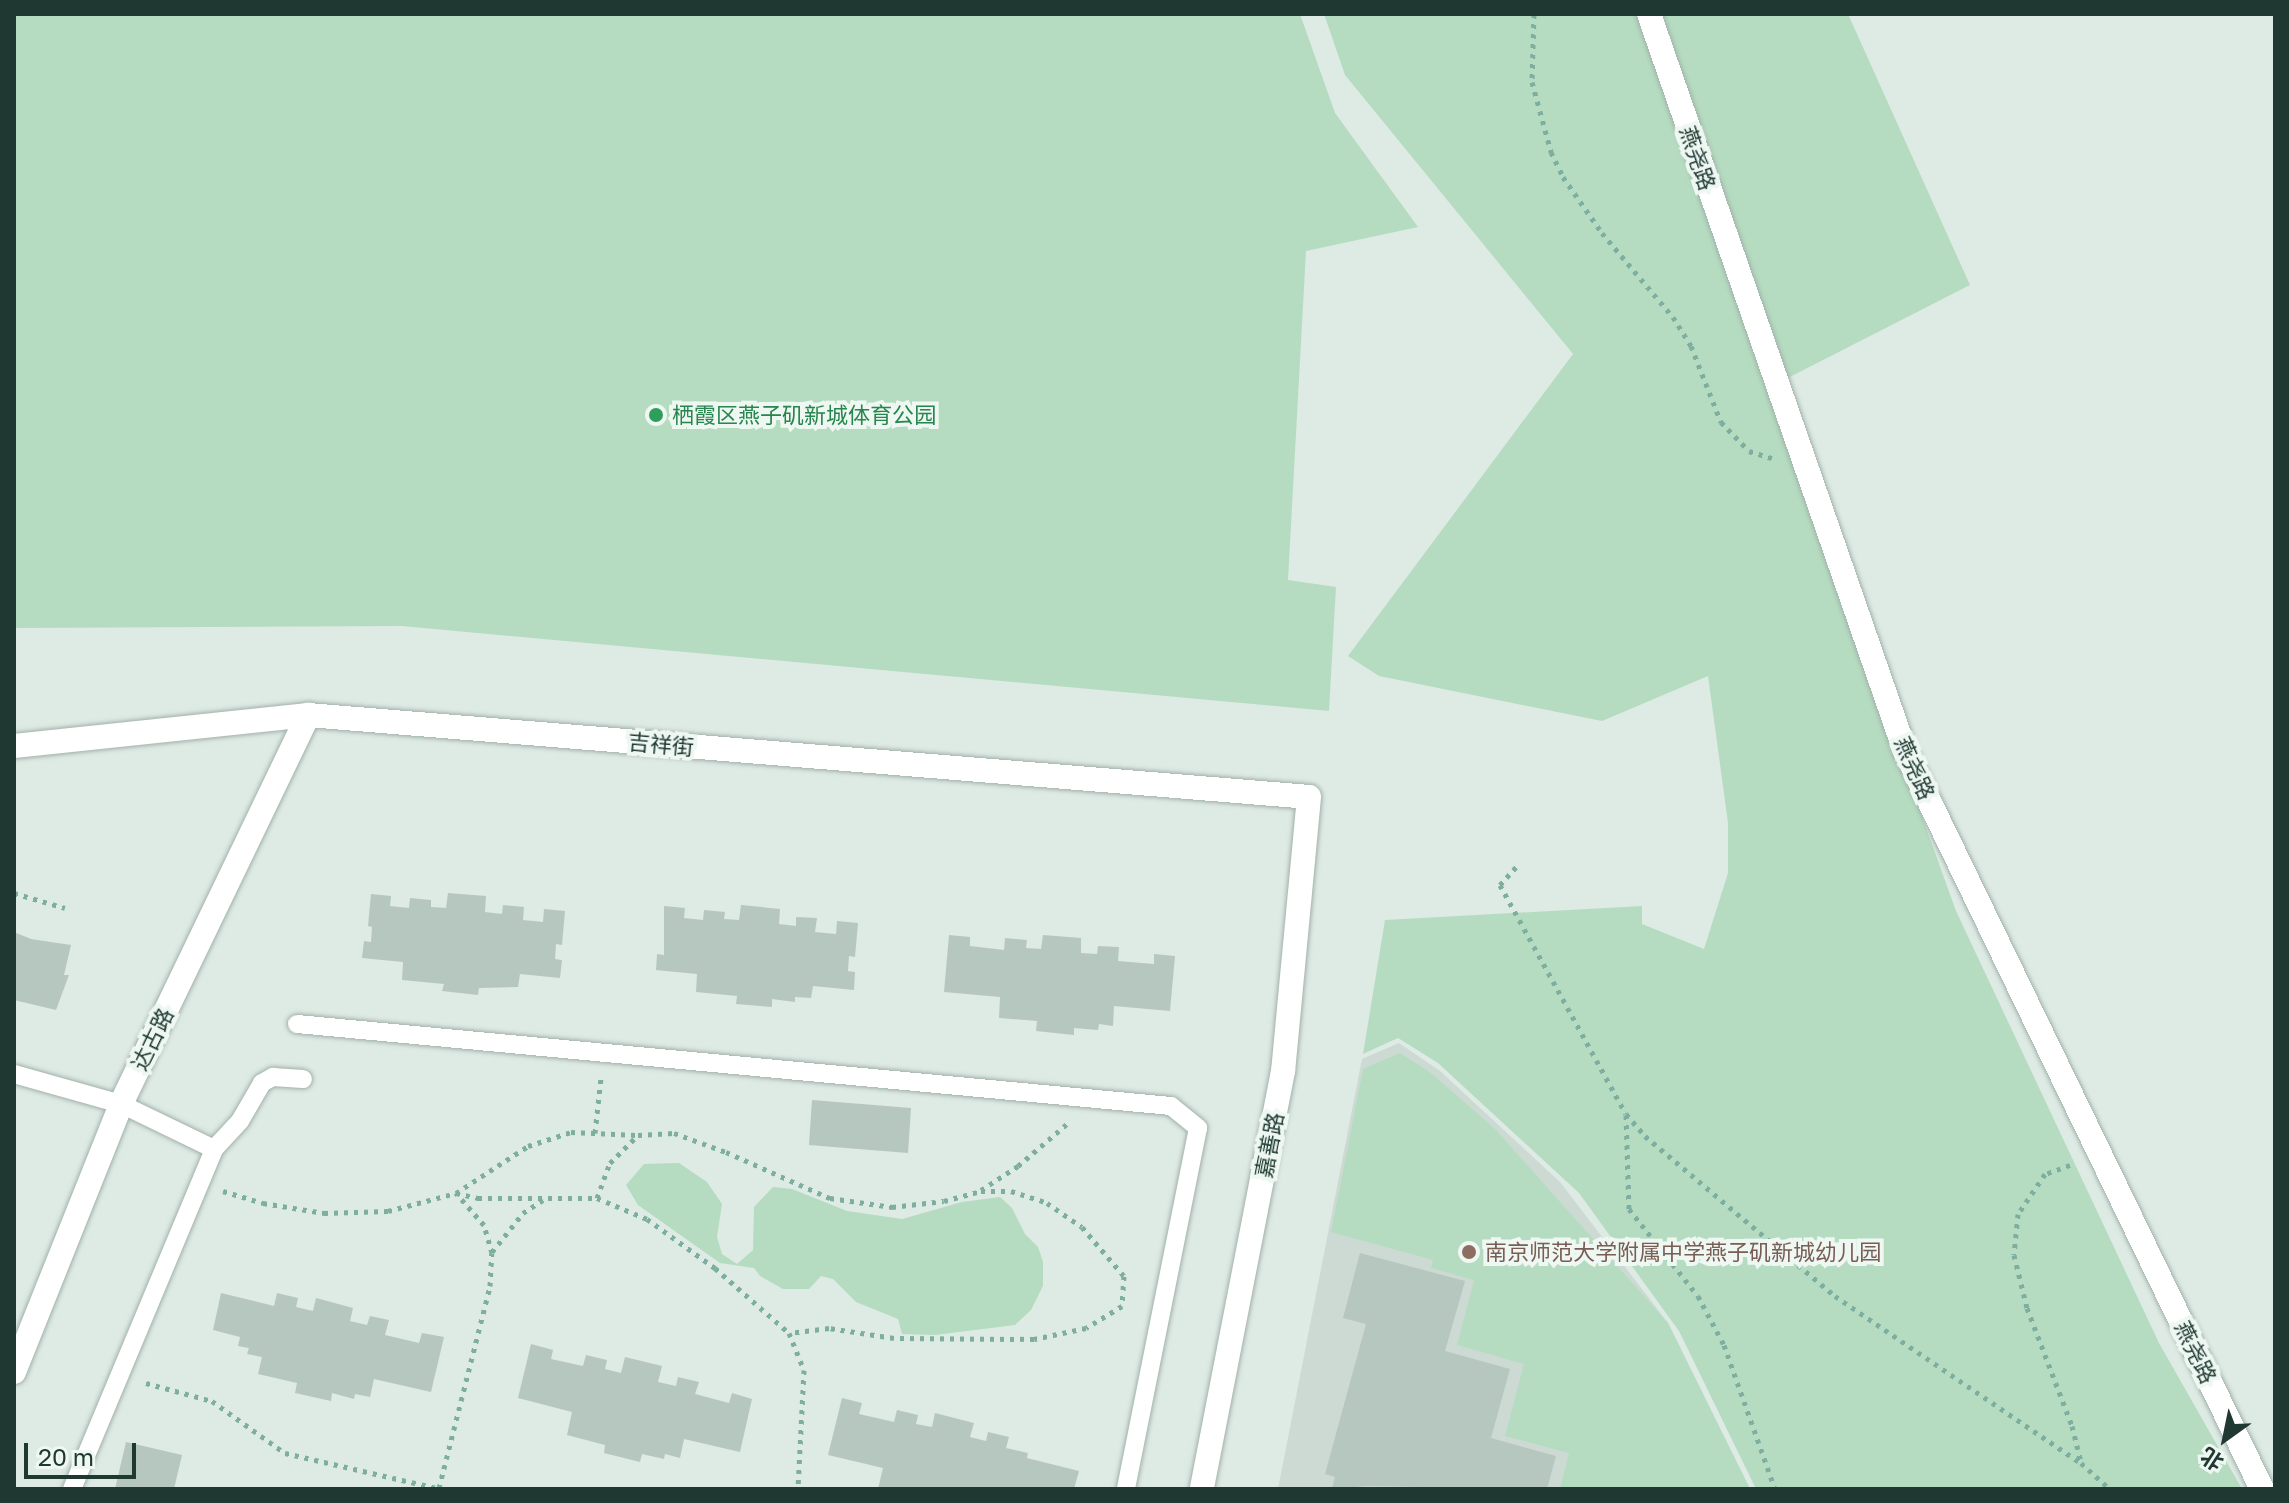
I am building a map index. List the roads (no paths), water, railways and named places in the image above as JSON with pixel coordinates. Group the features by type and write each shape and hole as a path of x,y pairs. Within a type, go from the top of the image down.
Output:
{"street":[{"name":"燕尧路","path":"1649,14 1905,751 2262,1489"},
{"name":"吉祥街","path":"14,746 308,715 1309,797"},
{"name":"达古路","path":"14,1372 121,1104 308,715"},
{"name":"嘉善路","path":"1202,1489 1283,1071 1309,797"}],"lane":[{"path":"297,1024 1171,1106 1198,1128 1126,1489"},
{"path":"14,1074 121,1104 214,1149"},
{"path":"72,1489 214,1149 240,1121 262,1083 273,1077 303,1079"}],"place":[{"name":"栖霞区燕子矶新城体育公园","path":"656,415"},
{"name":"南京师范大学附属中学燕子矶新城幼儿园","path":"1469,1252"}]}
